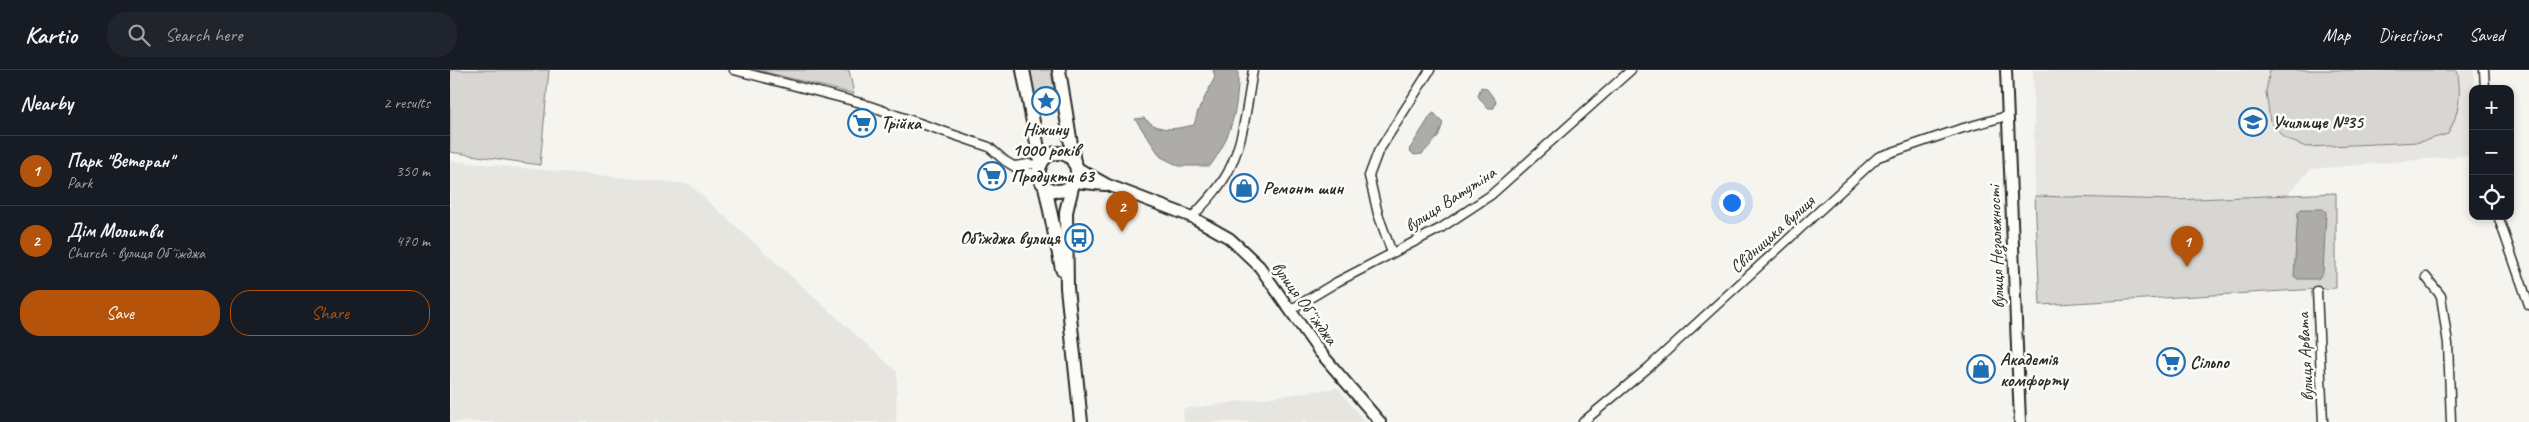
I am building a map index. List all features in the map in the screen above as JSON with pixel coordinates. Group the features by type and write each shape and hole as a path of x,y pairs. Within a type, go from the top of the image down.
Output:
{"main road":[{"path":"1023,70 1041,172 1067,288"},
{"path":"1059,70 1075,165 1066,212 1067,288 1081,422"},
{"path":"1041,172 1048,156 1057,154 1066,156 1075,165"},
{"path":"1041,172 1059,191 1073,183"}],"street":[{"path":"734,70 861,103 990,147 1004,161 1015,166 1028,164 1041,172"},
{"path":"1192,217 1219,186 1234,159 1239,146 1252,70"},
{"path":"1392,253 1378,214 1369,176 1378,152 1430,70"},
{"name":"вулиця Ватутіна","path":"1290,310 1441,228 1491,195 1631,70"},
{"name":"вулиця Незалежності","path":"2006,70 2020,422"},
{"path":"2484,70 2485,85"},
{"name":"Свідницька вулиця","path":"1583,422 1648,368 1878,157 1960,129 2007,116"},
{"name":"вулиця Обʼїжджа","path":"1075,165 1108,185 1192,217 1228,238 1247,254 1259,266 1319,351 1380,422"},
{"name":"вулиця Обʼїжджа","path":"1073,183 1108,185"},
{"path":"2499,220 2529,305"},
{"path":"2426,277 2441,296 2448,344 2451,422"},
{"name":"вулиця Арвата","path":"2317,291 2323,422"}],"shaded area":[{"path":"450,70 549,70 540,165 450,152"},
{"path":"757,70 849,70 854,94"},
{"path":"1030,70 1051,70 1056,102 1052,110 1043,112 1035,105"},
{"path":"1213,70 1238,70 1237,96 1229,132 1218,155 1210,166 1179,166 1161,157 1135,119 1144,118 1156,126 1168,129 1194,125 1198,111 1215,77"},
{"name":"Училище №35","path":"2033,70 2474,70 2474,85 2469,85 2469,155 2311,169 2287,195 2174,200 2035,196"},
{"path":"2270,70 2457,70 2459,95 2457,111 2448,134 2420,142 2306,147 2284,138 2270,121 2266,92"},
{"path":"1481,87 1486,88 1496,101 1494,108 1487,108 1478,96"},
{"path":"1434,113 1443,123 1438,137 1422,154 1414,155 1409,150"},
{"path":"450,161 689,184 897,372 896,422 450,422"},
{"path":"2336,193 2336,288 2040,305 2035,196 2174,200"},
{"path":"2301,209 2323,209 2326,212 2323,273 2318,279 2298,279 2294,276 2298,212"},
{"path":"1338,388 1365,422 1184,422 1183,409"}],"place":[{"name":"Ніжину 1000 років","path":"1046,101"},
{"name":"Училище №35","path":"2253,122"},
{"name":"Трійка","path":"862,123"},
{"name":"Продукти 63","path":"992,176"},
{"name":"Ремонт шин","path":"1244,188"},
{"name":"Дім Молитви","path":"1122,232"},
{"name":"Об’їжджа вулиця","path":"1079,238"},
{"name":"Парк \"Ветеран\"","path":"2187,267"},
{"name":"Сільпо","path":"2171,362"},
{"name":"Академія комфорту","path":"1981,369"}]}
